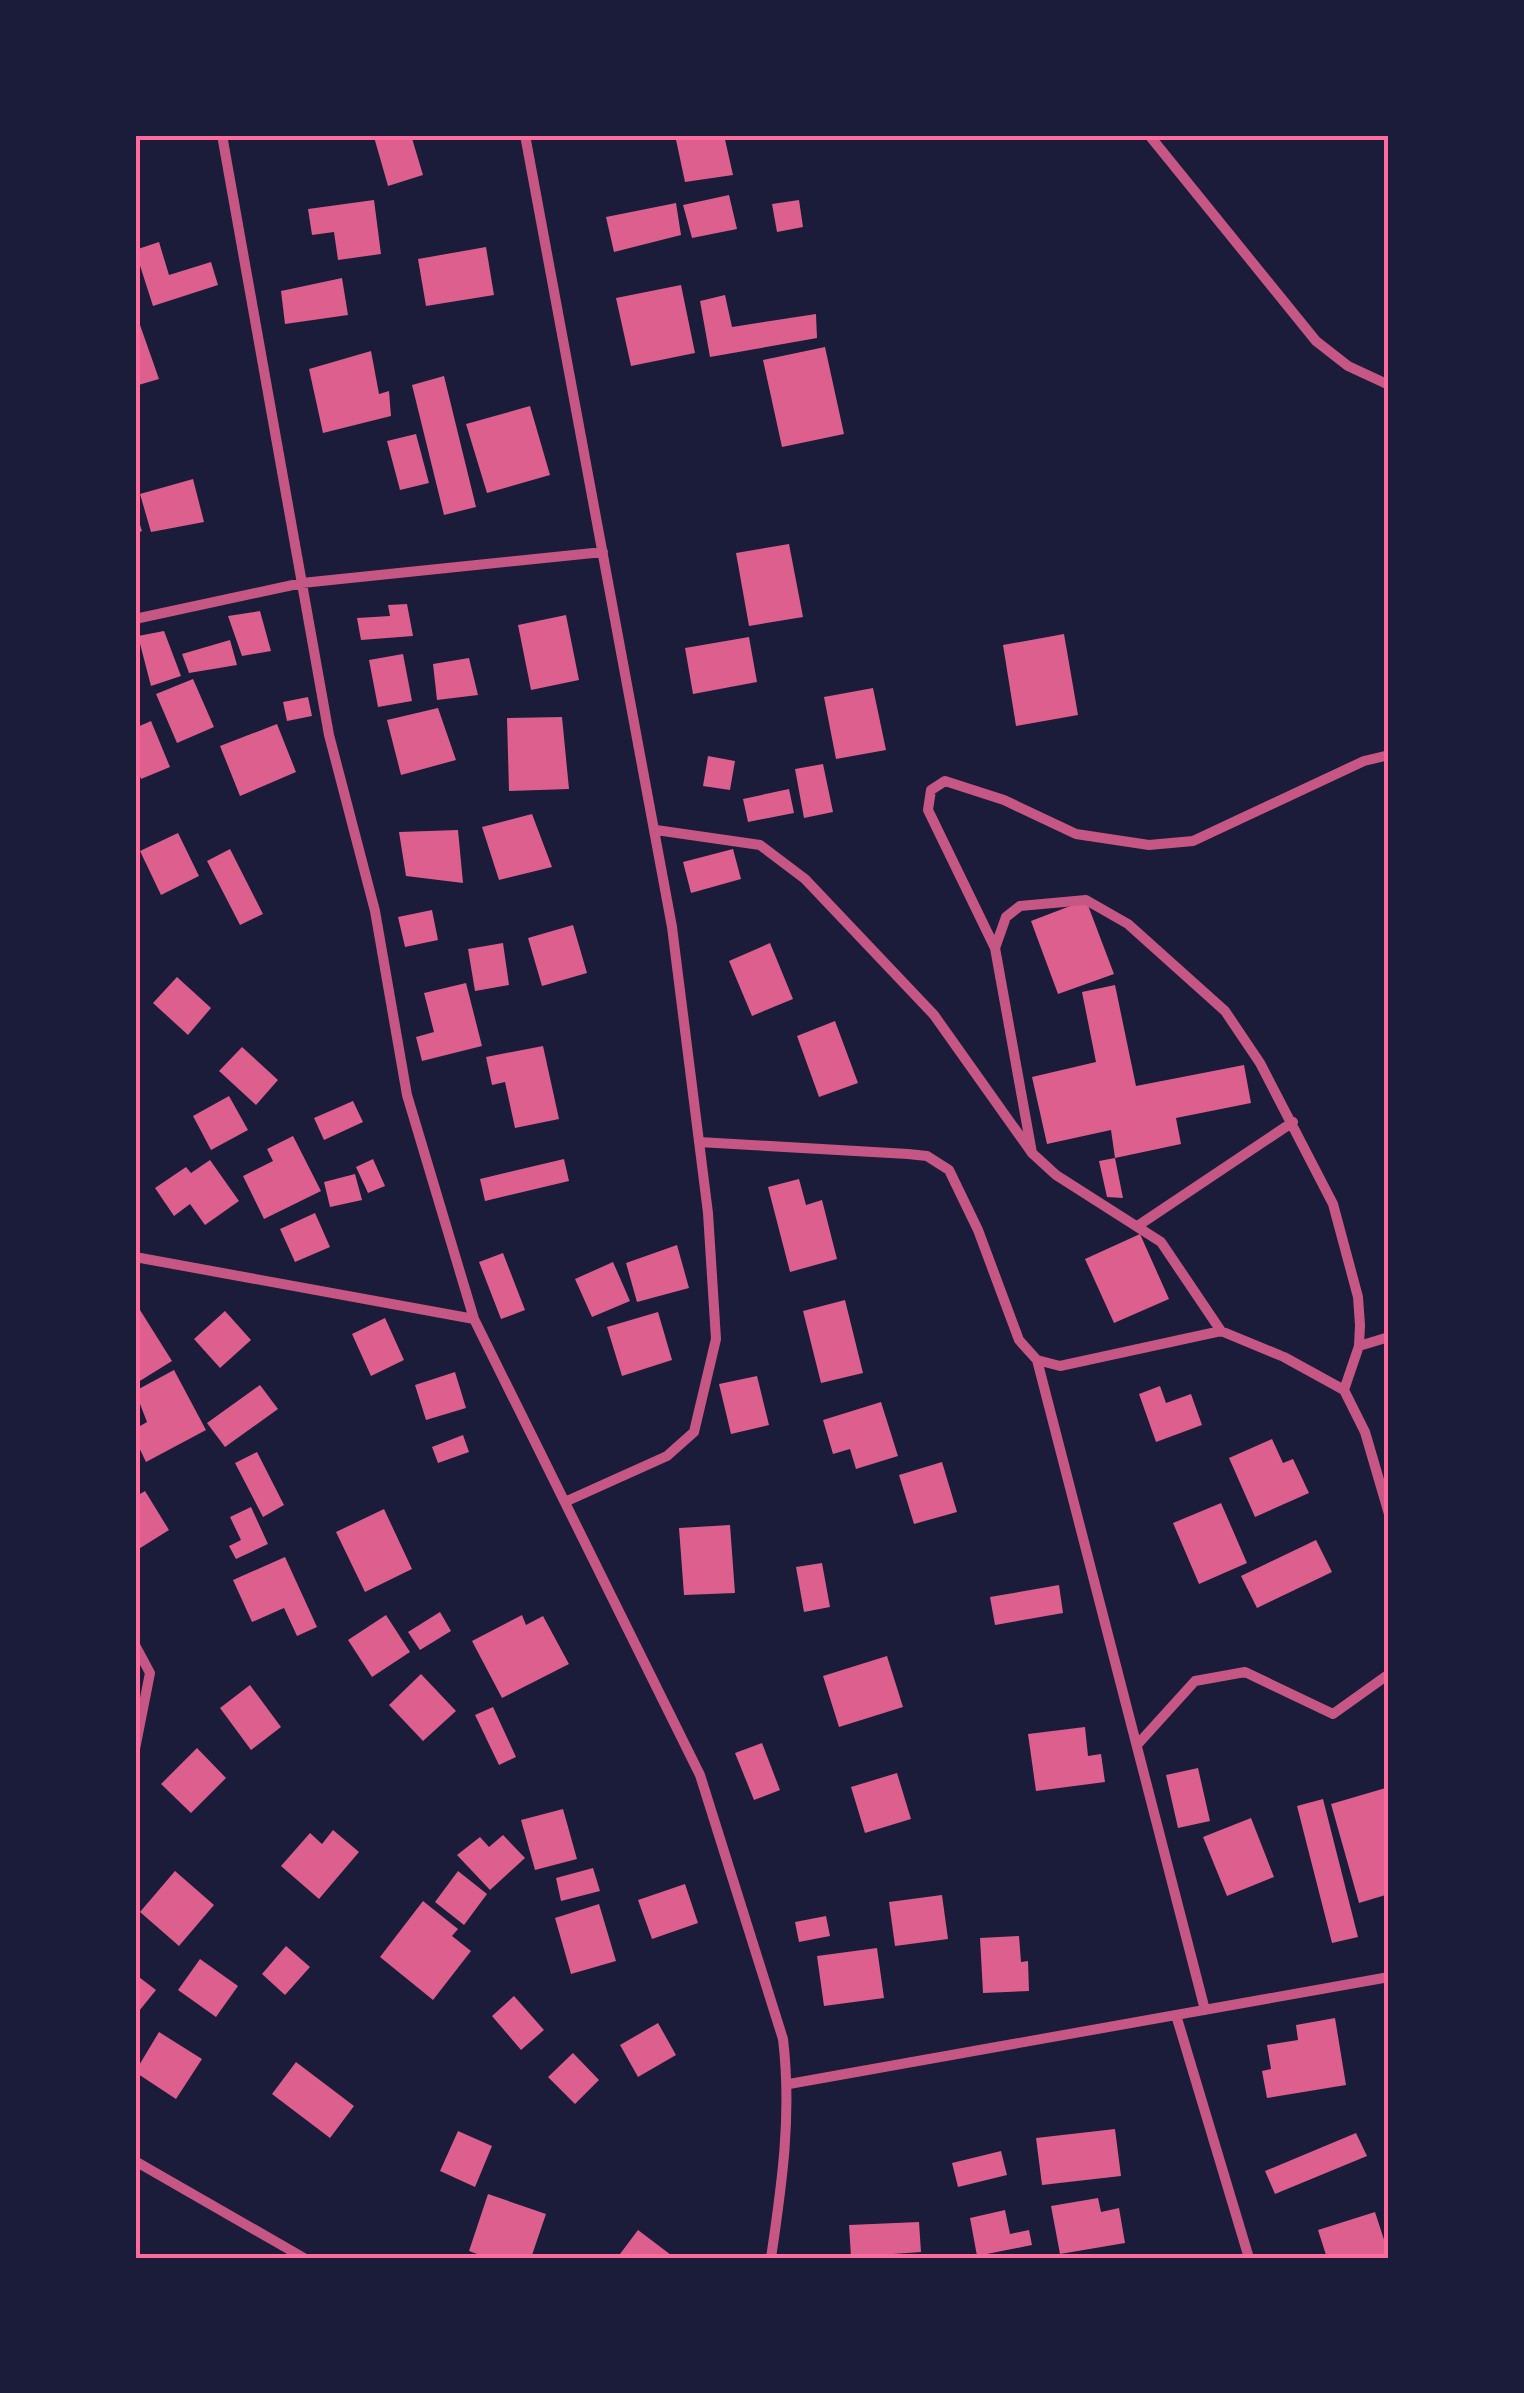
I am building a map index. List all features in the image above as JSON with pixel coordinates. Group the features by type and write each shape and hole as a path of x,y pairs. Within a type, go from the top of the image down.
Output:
{"street":[{"path":"222,135 329,735 374,911 406,1095 474,1319 700,1775 783,2039 789,2084 788,2148 771,2258"},
{"path":"524,135 656,830 699,1142 716,1339 694,1432 667,1456 567,1501"},
{"path":"1149,135 1316,341 1348,366 1389,385"},
{"path":"135,619 302,584 603,552"},
{"path":"1032,1153 1018,1055 1000,991 996,948 928,810 931,790 945,781 1004,800 1076,834 1148,846 1193,841 1364,761 1389,754"},
{"path":"656,830 760,846 805,879 934,1015 1032,1153 1056,1175 1161,1242 1221,1331 1344,1390 1365,1432 1389,1514"},
{"path":"996,948 1006,917 1020,906 1086,900 1128,924 1225,1010 1293,1122 1333,1204 1358,1296 1360,1346 1344,1390"},
{"path":"1139,1225 1293,1122"},
{"path":"699,1142 927,1156 949,1170 978,1230 1019,1340 1037,1360 1205,2010"},
{"path":"135,1257 474,1319"},
{"path":"1037,1360 1060,1366 1221,1331"},
{"path":"1360,1346 1389,1336"},
{"path":"135,1644 150,1673 135,1749"},
{"path":"1137,1745 1195,1681 1245,1672 1333,1714 1389,1674"},
{"path":"789,2084 1389,1977"},
{"path":"1176,2014 1249,2258"},
{"path":"137,2166 304,2258"}],"building":[{"path":"411,135 423,175 388,186 374,137"},
{"path":"675,135 724,135 733,175 685,182"},
{"path":"729,195 737,229 692,238 683,205"},
{"path":"374,200 381,254 338,260 334,232 312,235 308,209"},
{"path":"799,200 803,227 777,232 772,204"},
{"path":"676,203 681,235 614,252 606,217"},
{"path":"159,242 169,275 211,262 218,285 153,306 135,250"},
{"path":"486,247 494,295 426,306 418,259"},
{"path":"342,278 348,315 285,324 281,291"},
{"path":"681,285 695,353 631,366 616,298"},
{"path":"725,295 732,327 816,314 817,338 710,357 700,301"},
{"path":"140,325 159,379 135,386 135,326"},
{"path":"825,347 844,434 782,447 763,360"},
{"path":"371,351 379,394 389,391 391,416 323,433 309,369"},
{"path":"444,376 476,507 444,515 412,385"},
{"path":"530,406 550,475 487,493 466,424"},
{"path":"416,434 429,483 400,490 387,441"},
{"path":"193,479 204,522 151,532 140,494"},
{"path":"135,510 142,531 135,534"},
{"path":"789,544 803,617 749,626 736,553"},
{"path":"407,604 413,636 361,640 357,618 390,616 388,605"},
{"path":"260,611 271,651 242,656 228,616"},
{"path":"566,615 579,680 531,690 518,625"},
{"path":"164,631 181,676 151,686 138,636"},
{"path":"1064,634 1078,715 1016,726 1003,645"},
{"path":"749,637 757,682 693,694 685,648"},
{"path":"230,640 237,665 189,673 182,654"},
{"path":"403,654 412,701 378,707 369,660"},
{"path":"469,658 478,695 437,700 433,664"},
{"path":"193,679 214,727 177,743 156,694"},
{"path":"873,688 886,750 836,759 824,697"},
{"path":"308,697 312,716 287,721 283,702"},
{"path":"438,708 456,760 401,775 387,720"},
{"path":"562,717 569,789 509,791 507,718"},
{"path":"151,721 170,767 141,779 135,764 135,728"},
{"path":"277,724 296,772 240,796 220,746"},
{"path":"708,756 735,761 730,790 703,786"},
{"path":"823,764 833,812 804,818 795,769"},
{"path":"789,789 794,813 748,822 743,799"},
{"path":"532,814 552,867 499,880 482,827"},
{"path":"458,830 463,883 406,876 399,832"},
{"path":"178,833 199,876 161,895 140,851"},
{"path":"230,849 263,914 240,925 207,861"},
{"path":"733,849 741,879 691,893 683,862"},
{"path":"1086,900 1114,974 1058,994 1031,921"},
{"path":"432,910 438,940 405,947 398,917"},
{"path":"573,925 587,973 542,986 528,938"},
{"path":"503,943 509,985 475,991 468,949"},
{"path":"770,943 793,999 752,1016 729,961"},
{"path":"177,977 211,1008 188,1035 153,1003"},
{"path":"466,983 482,1046 422,1061 416,1037 434,1032 424,993"},
{"path":"1115,985 1136,1086 1244,1065 1251,1103 1176,1118 1181,1144 1115,1158 1111,1130 1047,1144 1032,1077 1096,1062 1082,992"},
{"path":"835,1021 858,1083 819,1097 797,1036"},
{"path":"543,1046 559,1119 515,1128 505,1082 492,1085 486,1057"},
{"path":"242,1047 278,1080 256,1105 219,1071"},
{"path":"229,1096 248,1130 211,1150 193,1116"},
{"path":"353,1101 363,1122 324,1140 314,1118"},
{"path":"293,1136 321,1191 264,1219 243,1176 273,1161 267,1149"},
{"path":"1115,1158 1123,1198 1107,1197 1099,1161"},
{"path":"373,1159 385,1186 368,1193 356,1167"},
{"path":"564,1159 569,1181 485,1201 480,1179"},
{"path":"210,1160 239,1201 205,1225 190,1204 174,1216 155,1188 186,1167 191,1173"},
{"path":"355,1174 362,1200 330,1207 324,1182"},
{"path":"799,1179 806,1205 822,1200 837,1259 790,1272 768,1187"},
{"path":"315,1213 330,1247 295,1262 280,1229"},
{"path":"1140,1234 1169,1299 1114,1323 1085,1259"},
{"path":"677,1245 689,1288 637,1302 626,1263"},
{"path":"503,1253 525,1310 501,1319 479,1262"},
{"path":"613,1262 630,1301 592,1317 575,1279"},
{"path":"845,1300 863,1373 821,1383 803,1311"},
{"path":"135,1302 172,1361 135,1384"},
{"path":"225,1311 251,1340 220,1368 194,1339"},
{"path":"658,1312 672,1360 622,1376 607,1327"},
{"path":"385,1318 404,1360 371,1376 352,1334"},
{"path":"174,1370 206,1430 146,1462 135,1439 135,1429 147,1422 135,1391"},
{"path":"455,1372 466,1408 426,1420 415,1385"},
{"path":"757,1376 769,1425 731,1434 719,1384"},
{"path":"260,1385 278,1409 225,1447 207,1423"},
{"path":"1160,1386 1166,1403 1191,1394 1202,1425 1156,1442 1139,1394"},
{"path":"881,1402 898,1456 856,1469 850,1449 833,1454 823,1420"},
{"path":"463,1435 469,1452 438,1463 432,1447"},
{"path":"1272,1439 1283,1463 1293,1459 1309,1493 1255,1517 1229,1458"},
{"path":"257,1452 284,1505 263,1517 235,1463"},
{"path":"942,1462 957,1512 914,1524 899,1475"},
{"path":"145,1491 169,1530 137,1550 135,1497"},
{"path":"1221,1503 1247,1563 1199,1584 1173,1523"},
{"path":"251,1507 268,1544 236,1559 229,1546 241,1540 230,1517"},
{"path":"384,1509 412,1569 365,1592 336,1532"},
{"path":"730,1525 735,1593 684,1595 679,1528"},
{"path":"1316,1540 1332,1572 1257,1608 1241,1576"},
{"path":"285,1557 317,1627 297,1636 284,1608 252,1622 233,1580"},
{"path":"822,1563 830,1607 804,1612 796,1567"},
{"path":"1059,1585 1063,1613 995,1625 990,1597"},
{"path":"440,1612 451,1631 420,1650 408,1632"},
{"path":"386,1615 410,1652 372,1677 348,1640"},
{"path":"522,1615 526,1625 543,1616 569,1664 502,1698 472,1641"},
{"path":"887,1656 903,1707 839,1727 823,1676"},
{"path":"421,1674 456,1711 423,1741 389,1705"},
{"path":"250,1685 281,1727 251,1750 220,1708"},
{"path":"493,1707 516,1757 499,1765 475,1715"},
{"path":"1085,1727 1088,1756 1101,1754 1105,1782 1036,1791 1028,1734"},
{"path":"762,1743 780,1790 754,1800 735,1753"},
{"path":"197,1748 226,1778 191,1813 161,1784"},
{"path":"1198,1768 1210,1821 1178,1828 1166,1775"},
{"path":"897,1773 911,1819 865,1833 851,1787"},
{"path":"1389,1787 1389,1894 1359,1903 1331,1804"},
{"path":"1323,1799 1358,1937 1332,1943 1297,1806"},
{"path":"563,1809 577,1859 535,1870 521,1820"},
{"path":"1251,1818 1274,1877 1227,1896 1203,1837"},
{"path":"333,1830 359,1852 319,1899 281,1866 310,1833 322,1844"},
{"path":"503,1835 525,1858 490,1890 457,1855 480,1837 489,1847"},
{"path":"593,1868 600,1891 561,1901 556,1878"},
{"path":"175,1871 214,1905 179,1946 140,1912"},
{"path":"458,1871 487,1894 464,1925 435,1902"},
{"path":"685,1884 698,1923 652,1939 638,1900"},
{"path":"942,1895 948,1939 895,1946 889,1902"},
{"path":"423,1901 458,1929 452,1936 471,1951 433,2000 380,1957"},
{"path":"599,1904 616,1961 571,1974 555,1918"},
{"path":"826,1916 830,1936 799,1942 795,1922"},
{"path":"1019,1936 1021,1962 1028,1961 1029,1991 983,1993 980,1938"},
{"path":"286,1946 310,1967 285,1995 262,1974"},
{"path":"877,1948 884,1998 824,2006 817,1956"},
{"path":"200,1959 238,1986 216,2017 178,1990"},
{"path":"135,1974 156,1990 135,2016"},
{"path":"514,1996 544,2030 521,2050 492,2016"},
{"path":"1335,2018 1346,2085 1267,2098 1262,2071 1271,2069 1267,2045 1298,2040 1296,2025"},
{"path":"658,2023 676,2055 638,2077 620,2045"},
{"path":"159,2032 202,2059 176,2099 135,2072"},
{"path":"573,2053 599,2080 575,2104 548,2077"},
{"path":"296,2062 354,2106 330,2138 272,2094"},
{"path":"1115,2129 1121,2176 1042,2185 1036,2138"},
{"path":"458,2131 492,2146 475,2187 440,2171"},
{"path":"1356,2133 1367,2156 1275,2194 1265,2171"},
{"path":"1001,2151 1007,2175 958,2187 952,2163"},
{"path":"488,2194 546,2214 531,2258 488,2258 469,2251"},
{"path":"1098,2198 1101,2212 1119,2208 1125,2243 1060,2254 1051,2206"},
{"path":"1005,2210 1010,2234 1029,2230 1032,2245 977,2256 970,2218"},
{"path":"1375,2212 1389,2255 1327,2258 1318,2230"},
{"path":"919,2222 921,2252 851,2257 849,2225"},
{"path":"638,2230 675,2258 617,2258"}]}
